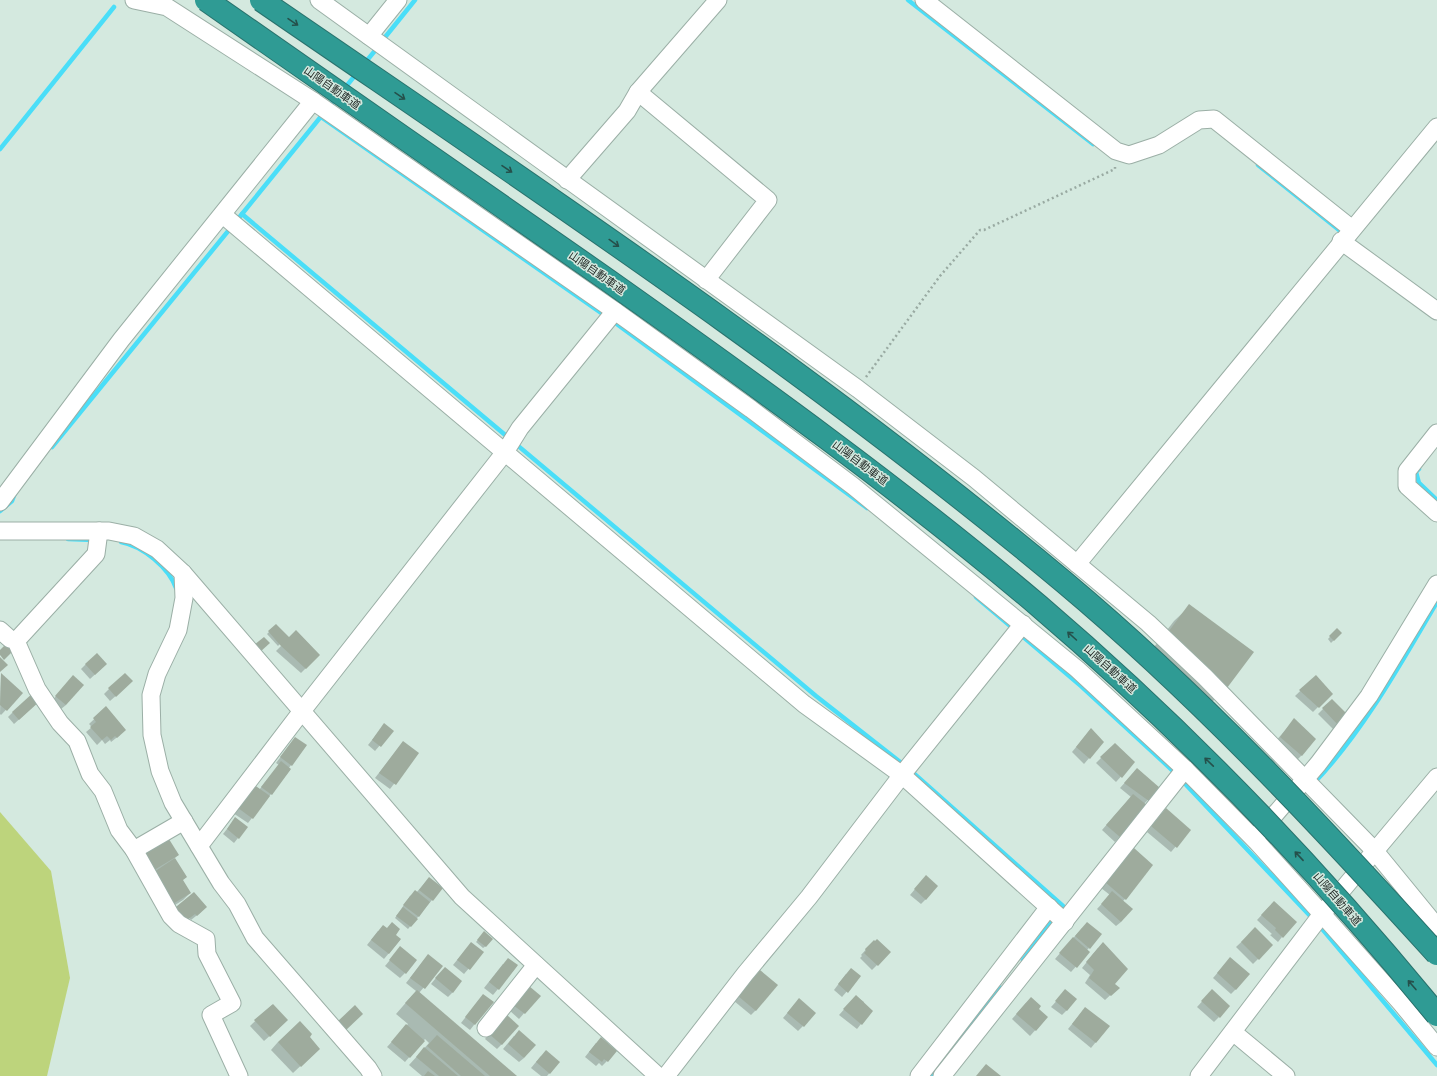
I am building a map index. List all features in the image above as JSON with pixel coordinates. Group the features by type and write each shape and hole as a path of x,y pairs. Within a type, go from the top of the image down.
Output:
{"highway":[{"name":"山陽自動車道","path":"206,0 726,364 891,487 1039,606 1137,693 1222,775 1314,872 1437,1015"},
{"path":"261,0 595,230 745,337 927,471 1066,584 1160,667 1248,752 1344,852 1437,954"}],"street":[{"path":"134,0 167,7 322,108 611,317 752,409 853,486 1019,629 1077,669 1181,774 1257,842 1318,920 1401,1003 1437,1047"},
{"path":"319,0 858,389 974,478 1078,564 1154,628 1205,677 1374,850 1437,927"},
{"path":"377,42 398,0"},
{"path":"567,180 627,111 638,92 718,0"},
{"path":"924,0 1116,151 1129,155 1159,145 1199,120 1214,119 1346,235 1437,311"},
{"path":"638,92 768,200 706,280"},
{"path":"0,502 121,340 231,221 322,108"},
{"path":"1078,564 1346,235 1437,127"},
{"path":"231,221 509,446 804,704 906,771 1057,914"},
{"path":"199,846 302,710 611,317"},
{"path":"1437,433 1407,471 1407,486 1437,513"},
{"path":"0,531 99,536 134,536 156,549 183,574 462,897 658,1076"},
{"path":"16,641 96,554 99,536"},
{"path":"183,574 184,598 178,630 157,674 151,695 152,735 160,771 181,823 199,846 221,883 238,904 256,938 368,1068 373,1076"},
{"path":"1257,842 1310,784 1370,696 1437,584"},
{"path":"666,1076 745,974 809,897 906,771 1019,629"},
{"path":"0,630 10,639 16,641 37,689 60,723 77,741 90,774 102,791 119,830 134,850 171,916 179,924 206,939 206,954 232,1003 211,1015 239,1076"},
{"path":"919,1076 1057,914 1181,774"},
{"path":"1199,1076 1318,920 1374,850 1437,777"},
{"path":"134,850 181,823"},
{"path":"942,1076 1057,914"},
{"path":"486,1028 536,965"},
{"path":"1233,1032 1286,1076"}],"path":[{"path":"858,389 940,276 980,230 984,230 1115,169 1116,164"}],"green space":[{"path":"0,812 51,871 70,978 47,1076 0,1076"}],"building":[{"path":"1189,604 1254,652 1227,688 1166,635"},
{"path":"276,624 289,637 296,630 320,655 306,669 280,645 268,631"},
{"path":"1337,628 1342,633 1334,641 1329,636"},
{"path":"264,637 270,643 260,652 254,645"},
{"path":"6,644 13,651 4,660 0,655 0,650"},
{"path":"97,653 107,664 95,675 85,664"},
{"path":"0,657 8,665 0,672"},
{"path":"1,673 23,693 7,711 0,705"},
{"path":"125,673 133,681 116,697 108,688"},
{"path":"73,675 84,685 66,705 55,696"},
{"path":"1316,675 1333,694 1319,708 1299,690"},
{"path":"34,692 41,700 19,720 12,712"},
{"path":"1332,699 1348,715 1339,726 1322,708"},
{"path":"106,706 126,730 117,738 115,736 111,740 107,736 102,740 90,727 96,722 93,718"},
{"path":"1294,718 1316,739 1302,756 1280,737"},
{"path":"384,723 394,731 381,747 372,740"},
{"path":"1091,728 1104,742 1090,759 1076,747"},
{"path":"295,737 307,745 292,766 280,757"},
{"path":"403,741 419,753 396,785 379,773"},
{"path":"1115,743 1135,762 1122,778 1100,757"},
{"path":"281,761 291,769 272,795 261,787"},
{"path":"1137,768 1160,788 1149,801 1124,783"},
{"path":"250,782 270,796 253,819 234,805"},
{"path":"1133,794 1148,806 1120,837 1106,825"},
{"path":"1166,808 1191,830 1177,848 1151,826"},
{"path":"235,817 248,827 239,839 227,829"},
{"path":"167,836 179,855 151,872 139,853"},
{"path":"1134,848 1153,865 1126,900 1105,882"},
{"path":"175,858 187,877 183,880 191,893 171,905 151,874"},
{"path":"926,875 938,886 926,900 914,889"},
{"path":"429,877 443,888 433,901 419,890"},
{"path":"415,890 430,902 419,917 403,905"},
{"path":"1112,891 1133,909 1121,922 1101,904"},
{"path":"194,892 207,907 197,916 195,914 182,924 171,911"},
{"path":"1274,901 1297,922 1283,938 1275,930 1276,928 1261,915"},
{"path":"403,907 418,919 411,927 396,916"},
{"path":"392,922 400,929 396,935 401,939 389,954 371,940 383,925 387,928"},
{"path":"1087,922 1102,934 1090,949 1075,936"},
{"path":"1255,927 1273,945 1259,960 1241,942"},
{"path":"484,931 493,939 486,947 477,940"},
{"path":"1073,937 1090,952 1077,968 1059,953"},
{"path":"877,939 891,952 878,966 864,953 866,951 865,949"},
{"path":"471,942 484,952 470,970 457,960"},
{"path":"1103,942 1128,969 1115,984 1120,988 1111,996 1089,978 1094,970 1086,962"},
{"path":"400,946 417,960 406,974 389,960"},
{"path":"428,954 443,966 425,989 410,978"},
{"path":"1230,957 1250,974 1236,990 1217,973"},
{"path":"508,958 518,965 499,990 489,982"},
{"path":"445,967 462,981 453,993 435,978"},
{"path":"851,968 861,976 848,993 838,984"},
{"path":"760,970 778,985 756,1011 738,996"},
{"path":"529,986 541,996 525,1014 513,1005"},
{"path":"1065,989 1077,999 1067,1011 1055,1001"},
{"path":"1212,989 1230,1006 1220,1018 1201,1001"},
{"path":"417,990 517,1076 490,1076 405,1003"},
{"path":"483,994 494,1002 475,1025 465,1017"},
{"path":"856,995 873,1011 862,1025 843,1009"},
{"path":"1031,997 1041,1006 1039,1009 1048,1017 1036,1031 1016,1014"},
{"path":"799,998 816,1013 804,1027 787,1013"},
{"path":"273,1004 288,1020 270,1037 254,1020"},
{"path":"355,1005 363,1014 345,1031 337,1022"},
{"path":"1085,1007 1110,1026 1096,1043 1072,1024"},
{"path":"506,1014 519,1026 502,1045 489,1034"},
{"path":"300,1021 312,1034 310,1037 320,1049 301,1067 278,1042"},
{"path":"406,1024 425,1041 410,1058 391,1042"},
{"path":"519,1030 536,1045 524,1058 508,1044"},
{"path":"437,1035 485,1076 461,1076 427,1046"},
{"path":"601,1037 617,1051 608,1062 604,1059 602,1062 589,1052"},
{"path":"424,1047 458,1076 439,1076 416,1057"},
{"path":"546,1050 560,1062 550,1074 536,1062"},
{"path":"986,1064 1001,1076 976,1076"},
{"path":"428,1071 435,1076 424,1076"}],"waterway":[{"path":"382,41 415,0"},
{"path":"908,0 1093,144"},
{"path":"0,149 114,7"},
{"path":"364,64 378,47"},
{"path":"344,89 357,73"},
{"path":"336,98 242,214 816,696 904,765"},
{"path":"321,117 614,322 867,508"},
{"path":"1258,165 1344,234"},
{"path":"52,447 242,214"},
{"path":"1419,469 1416,472 1419,483 1437,500"},
{"path":"0,511 12,501 15,493"},
{"path":"68,539 94,540"},
{"path":"121,542 138,548 154,559 168,573 176,588"},
{"path":"976,597 1081,686 1172,770 1313,919"},
{"path":"1314,783 1349,742 1365,719 1395,673 1437,602"},
{"path":"910,770 1063,906 1023,960"},
{"path":"1318,924 1437,1065"},
{"path":"931,1076 1001,988"}]}
